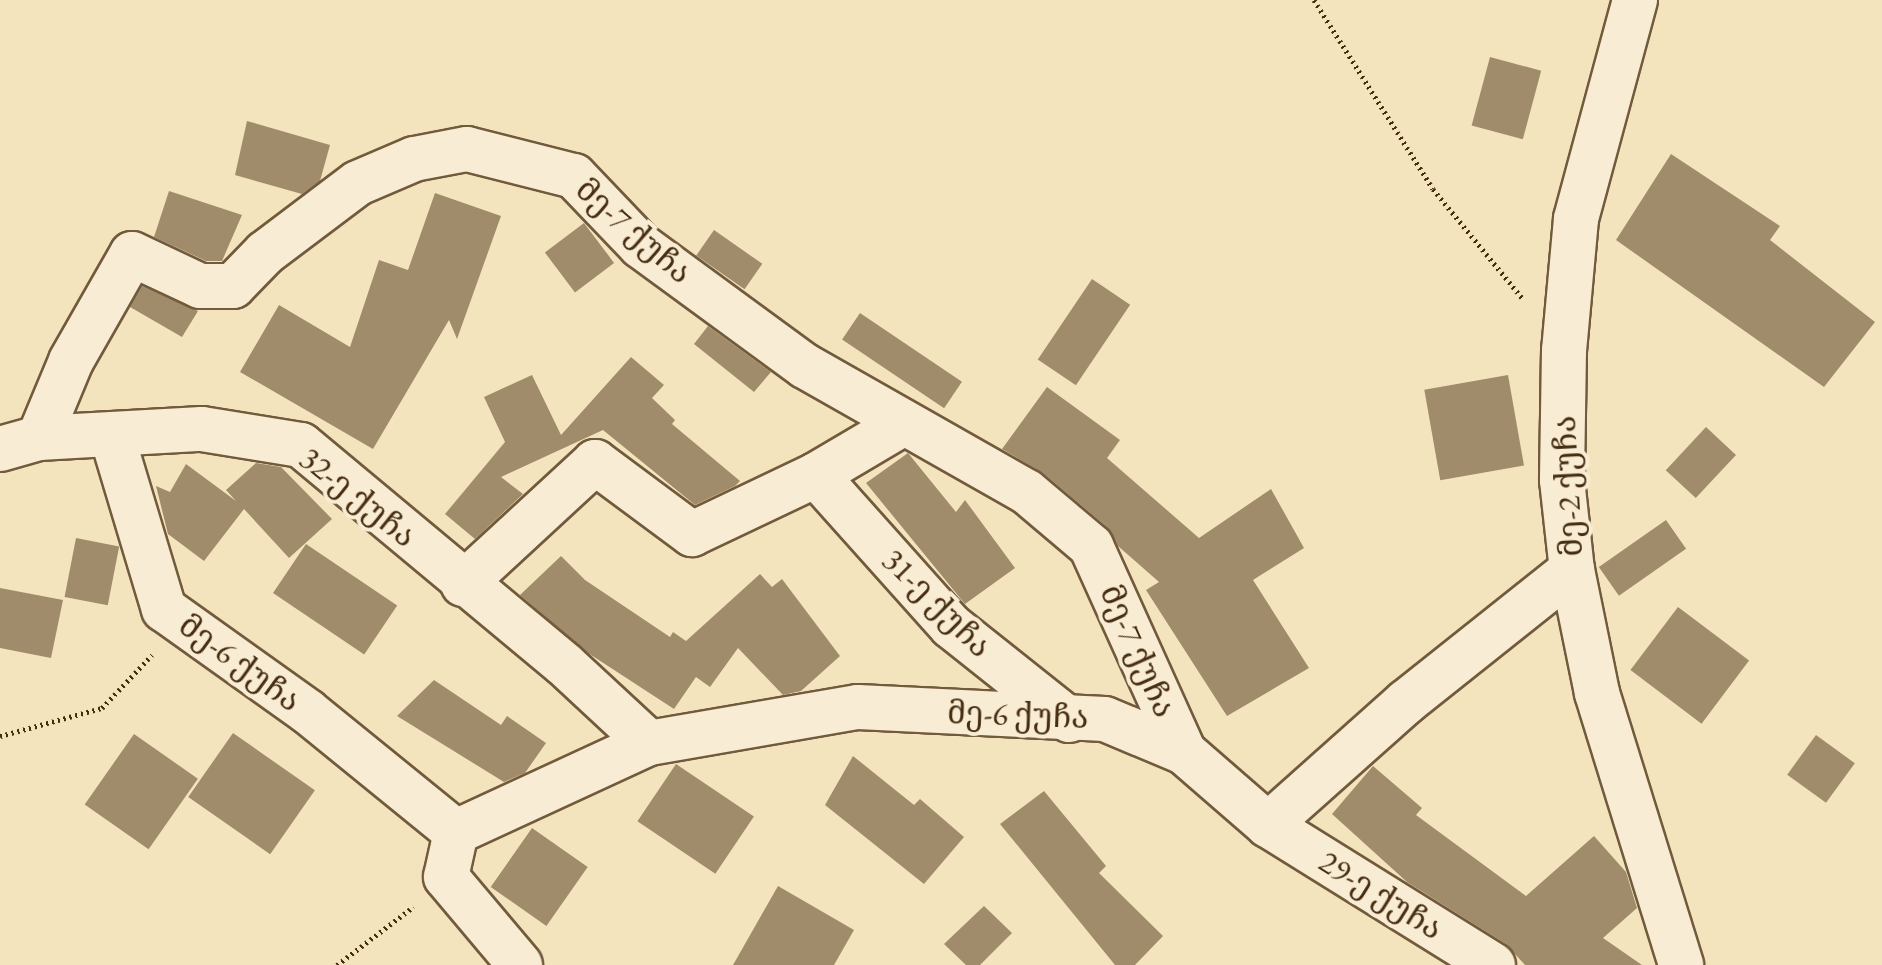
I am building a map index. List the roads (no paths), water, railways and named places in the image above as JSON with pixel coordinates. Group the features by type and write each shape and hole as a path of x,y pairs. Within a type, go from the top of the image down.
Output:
{"street":[{"name":"მე-2 ქუჩა","path":"1635,0 1576,219 1564,350 1562,480 1572,570 1597,693 1681,965"},
{"name":"მე-7 ქუჩა","path":"20,444 132,254 200,286 233,286 265,253 358,183 414,159 467,149 574,176 641,246 805,366 1027,492 1091,546 1184,752"},
{"path":"463,584 595,462 692,534 816,475 904,423"},
{"name":"32-ე ქუჩა","path":"20,444 202,429 301,445 463,584 564,664 649,743"},
{"name":"მე-6 ქუჩა","path":"112,436 164,609 307,711 456,832 649,743 858,707 1069,720 1105,719 1184,752 1268,825"},
{"name":"31-ე ქუჩა","path":"816,475 951,626 1069,720"},
{"path":"1268,825 1406,702 1572,570"},
{"name":"29-ე ქუჩა","path":"1268,825 1493,965"},
{"path":"456,832 446,877 520,965"}]}
